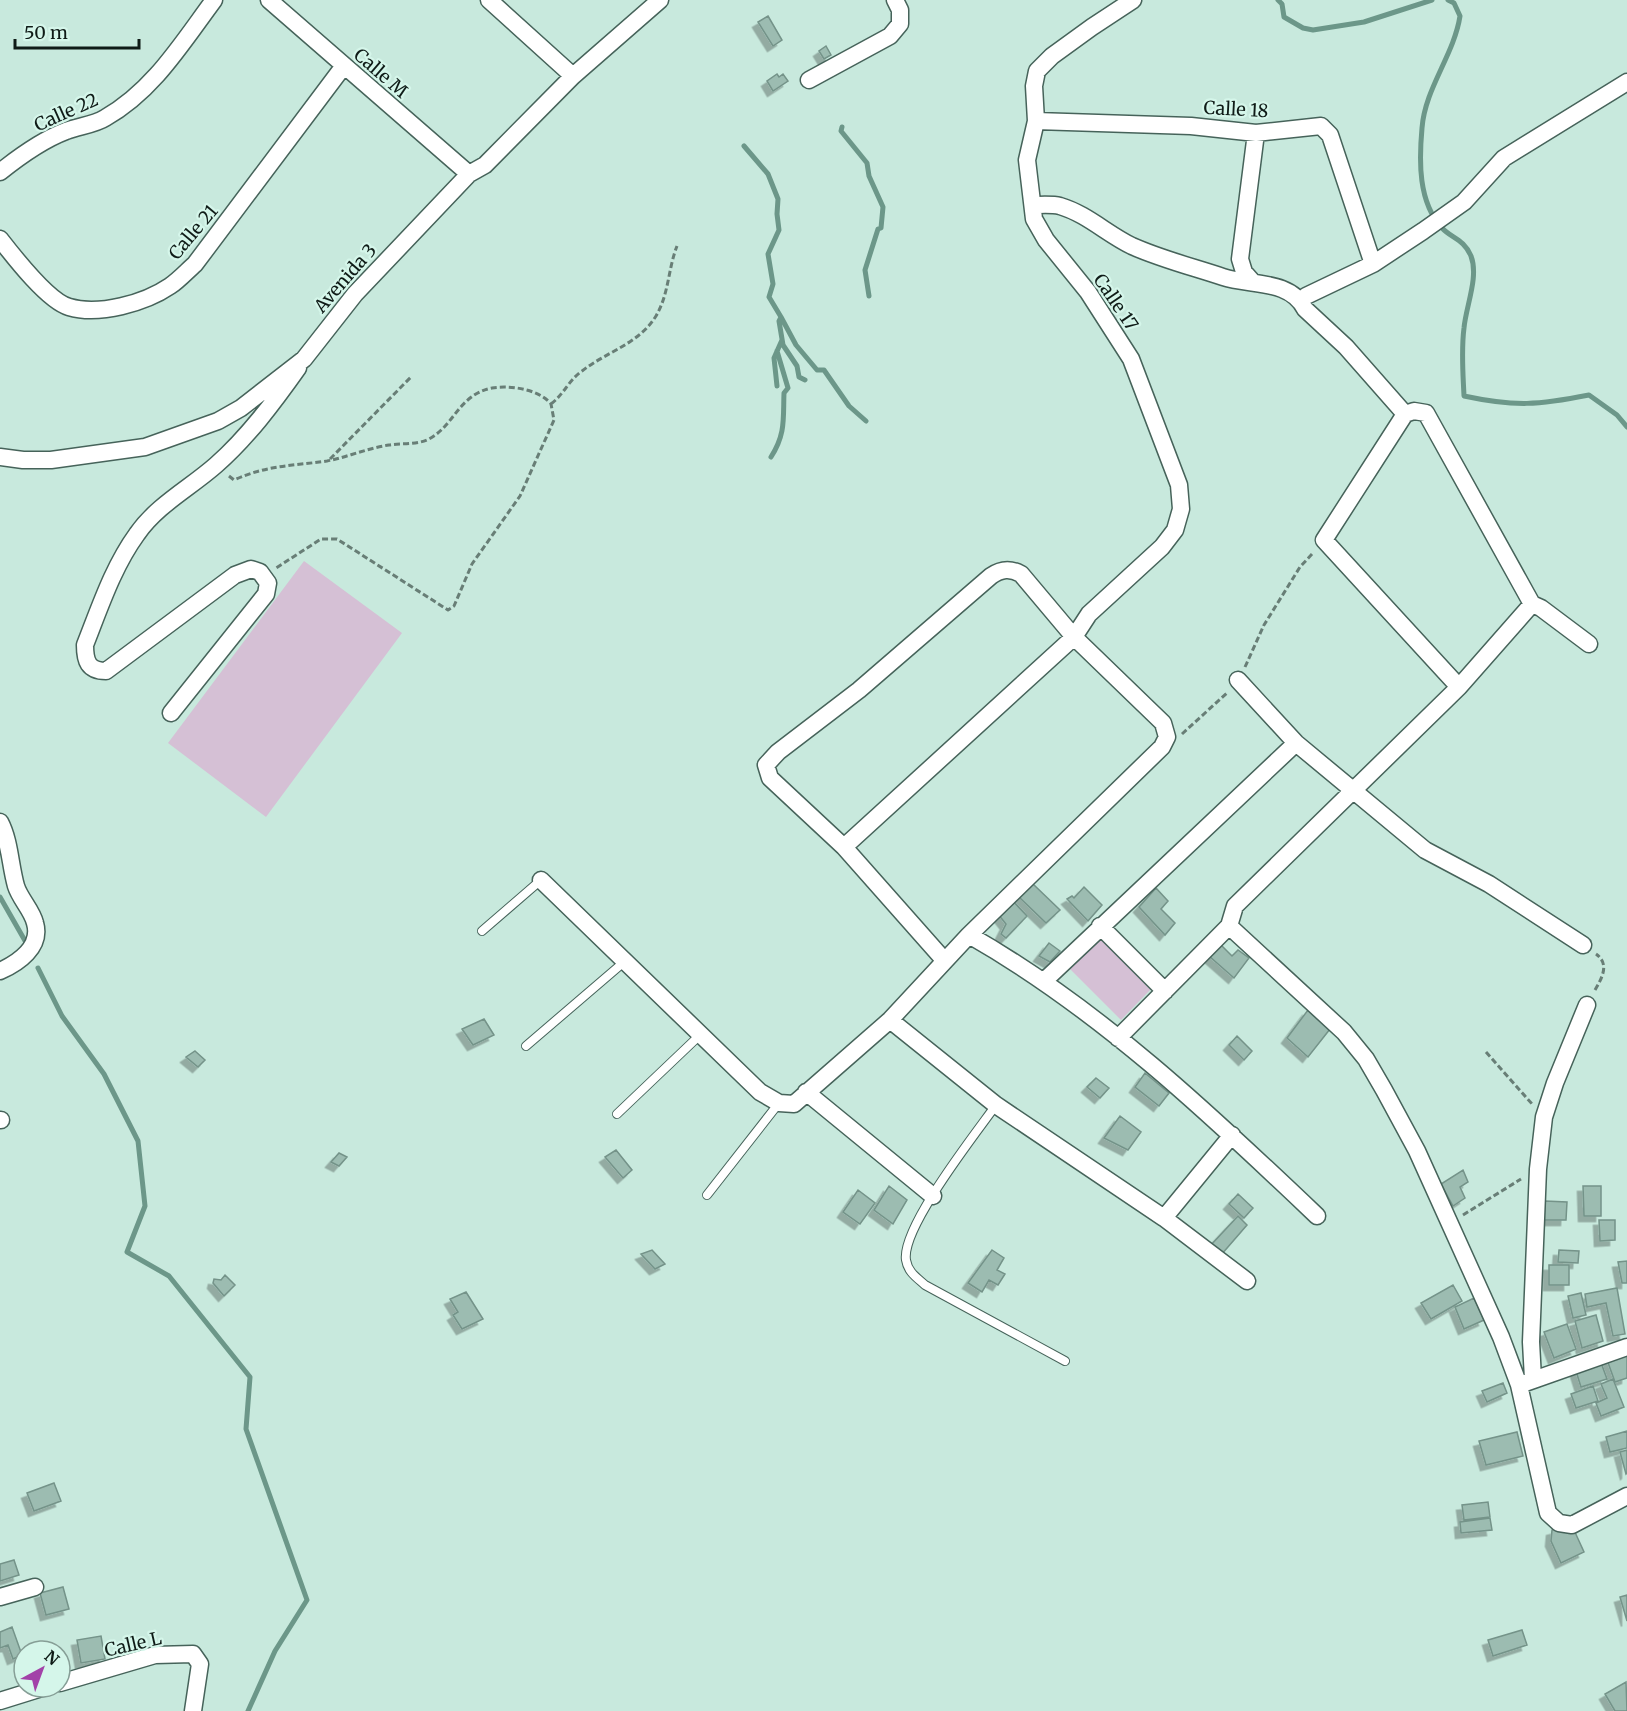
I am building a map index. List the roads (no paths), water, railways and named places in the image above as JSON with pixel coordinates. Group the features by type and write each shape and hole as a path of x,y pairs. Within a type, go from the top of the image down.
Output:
{"street":[{"name":"Calle 22","path":"0,172 21,154 64,131 104,119 134,98 160,72 214,0"},
{"name":"Calle M","path":"269,0 343,67 469,174"},
{"path":"489,0 573,76"},
{"name":"Avenida 3","path":"0,457 51,460 145,447 218,421 241,408 304,359 355,294 469,174 485,165 573,76 660,0"},
{"path":"809,80 890,36 900,24 900,10 895,0"},
{"name":"Calle 17","path":"844,847 1074,637 1089,614 1152,558 1175,530 1181,509 1179,485 1131,358 1082,285 1046,240 1034,219 1027,160 1036,121 1034,86 1038,71 1084,32 1133,0"},
{"name":"Calle 21","path":"0,239 23,267 68,307 99,309 148,298 171,285 195,264 343,67"},
{"path":"1302,301 1306,296 1373,264 1423,231 1464,202 1504,158 1627,82"},
{"name":"Calle 18","path":"1036,121 1191,126 1256,133 1315,126 1326,129 1373,264"},
{"path":"1252,281 1244,272 1240,259 1256,133"},
{"path":"1033,205 1059,206 1092,220 1130,245 1153,255 1227,278 1252,281 1287,291 1302,301 1305,309 1346,347 1405,414"},
{"path":"171,713 266,594 268,583 266,576 251,569 235,575 106,671 97,671 90,667 85,660 85,645 121,557 138,532 161,508 216,466 237,445 304,359"},
{"path":"1460,687 1324,540 1405,414 1414,411 1426,413 1532,604 1541,608 1589,644"},
{"path":"541,880 760,1092 779,1103 794,1104 890,1020 944,960 1162,747 1167,737 1162,723 1074,637 1021,574 1010,570 996,572 859,690 778,752 766,765 770,778 844,847 944,960"},
{"path":"1118,1038 1229,926 1235,906 1460,687 1532,604"},
{"path":"1238,680 1296,743 1425,850 1489,884 1583,945"},
{"path":"1044,981 1296,743"},
{"path":"0,822 5,831 17,889 36,924 35,938 26,957 0,971"},
{"path":"1100,926 1165,991"},
{"path":"1229,926 1344,1032 1366,1059 1417,1151 1449,1224 1526,1382 1548,1513 1559,1523 1572,1525 1627,1496"},
{"path":"969,935 1044,981 1118,1038 1232,1135 1317,1216"},
{"path":"1526,1382 1531,1342 1538,1169 1544,1118 1555,1083 1587,1005"},
{"path":"890,1020 996,1105 1164,1218 1247,1281"},
{"path":"806,1092 933,1197"},
{"path":"1164,1218 1232,1135"},
{"path":"1526,1382 1627,1347"},
{"path":"0,1597 35,1587"},
{"name":"Calle L","path":"72,1679 155,1655 194,1654 200,1664 193,1711"}],"lane":[{"path":"482,931 541,880"},
{"path":"526,1046 624,962"},
{"path":"617,1114 700,1035"},
{"path":"707,1195 779,1103"},
{"path":"996,1105 909,1236 905,1258 910,1272 925,1285 1065,1360"}],"waterway":[{"path":"1278,0 1282,4 1284,17 1303,28 1313,30 1364,22 1432,0"},
{"path":"1448,0 1454,3 1460,16 1452,44 1424,113 1421,167 1424,194 1434,218 1442,228 1465,246 1473,264 1473,282 1463,337 1464,396 1498,402 1527,403 1589,395 1617,415 1627,427"},
{"path":"842,127 841,131 867,163 869,176 883,207 881,228 878,229 865,270 869,296"},
{"path":"744,146 768,174 778,199 779,230 768,254 773,284 769,297 781,317 779,321 783,345 797,366 799,377 805,380"},
{"path":"781,317 796,345 817,370 824,370 849,406 866,421"},
{"path":"777,386 774,358 782,340"},
{"path":"771,457 781,433 784,393 788,388 777,351"},
{"path":"0,897 28,946"},
{"path":"38,968 62,1016 104,1074 138,1141 145,1206 127,1252 169,1276 250,1377 246,1429 307,1600 275,1651 248,1711"}]}
